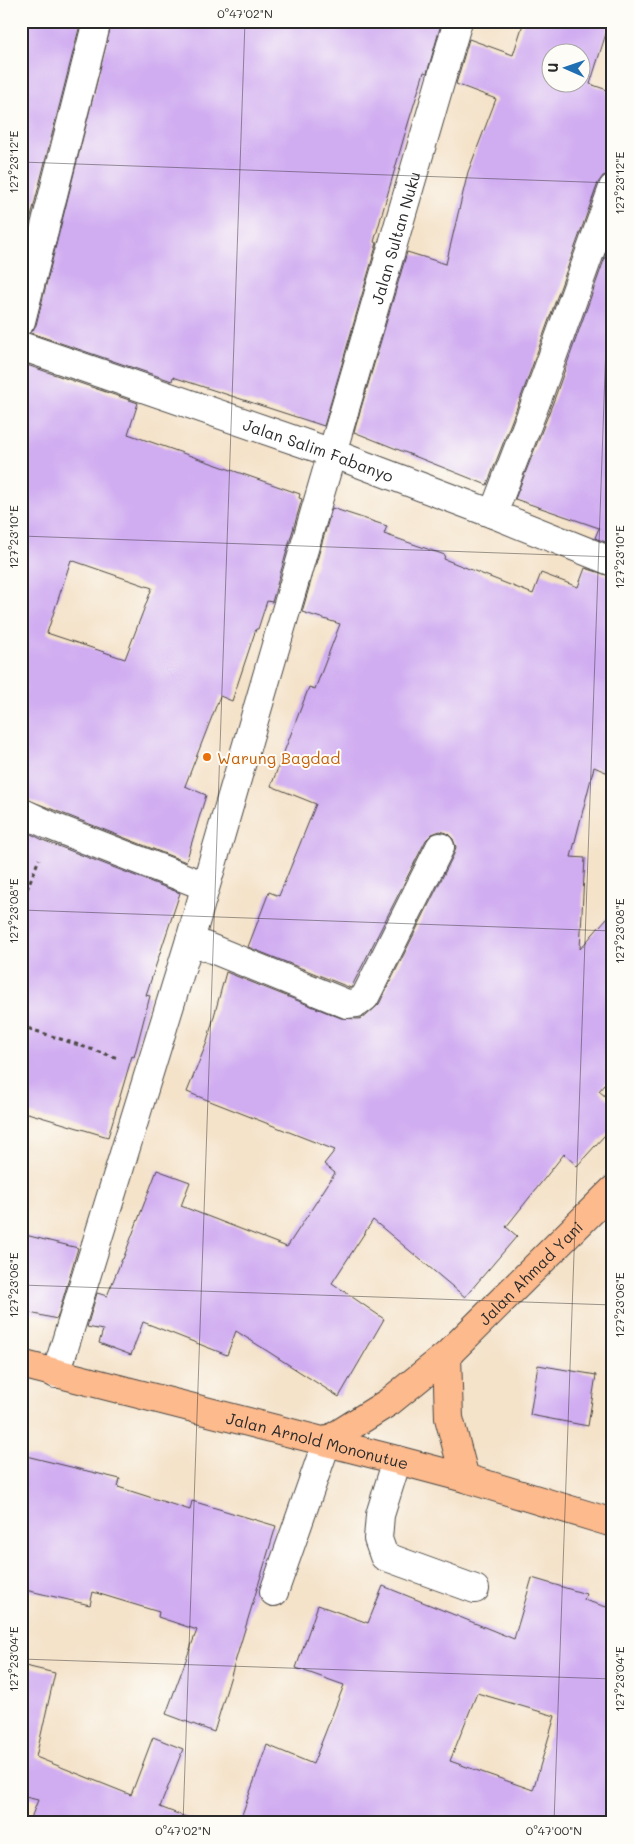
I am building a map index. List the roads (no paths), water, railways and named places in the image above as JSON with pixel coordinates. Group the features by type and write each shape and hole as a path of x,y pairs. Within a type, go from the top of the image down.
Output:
{"highway":[{"name":"Jalan Ahmad Yani","path":"327,1441 389,1402 447,1355 613,1190"},
{"path":"447,1355 449,1418 465,1478"},
{"name":"Jalan Arnold Mononutue","path":"21,1364 327,1441 465,1478 613,1524"}],"street":[{"path":"21,321 96,21"},
{"name":"Jalan Sultan Nuku","path":"56,1374 190,940 458,21"},
{"path":"493,514 539,394 613,188"},
{"name":"Jalan Salim Fabanyo","path":"21,346 332,453 613,562"},
{"path":"21,812 51,826 205,886"},
{"path":"190,940 348,1004 357,1003 365,997 440,847"},
{"path":"274,1592 327,1441"},
{"path":"397,1460 380,1515 378,1539 384,1556 475,1589"}],"place":[{"name":"Warung Bagdad","path":"207,757"}]}
